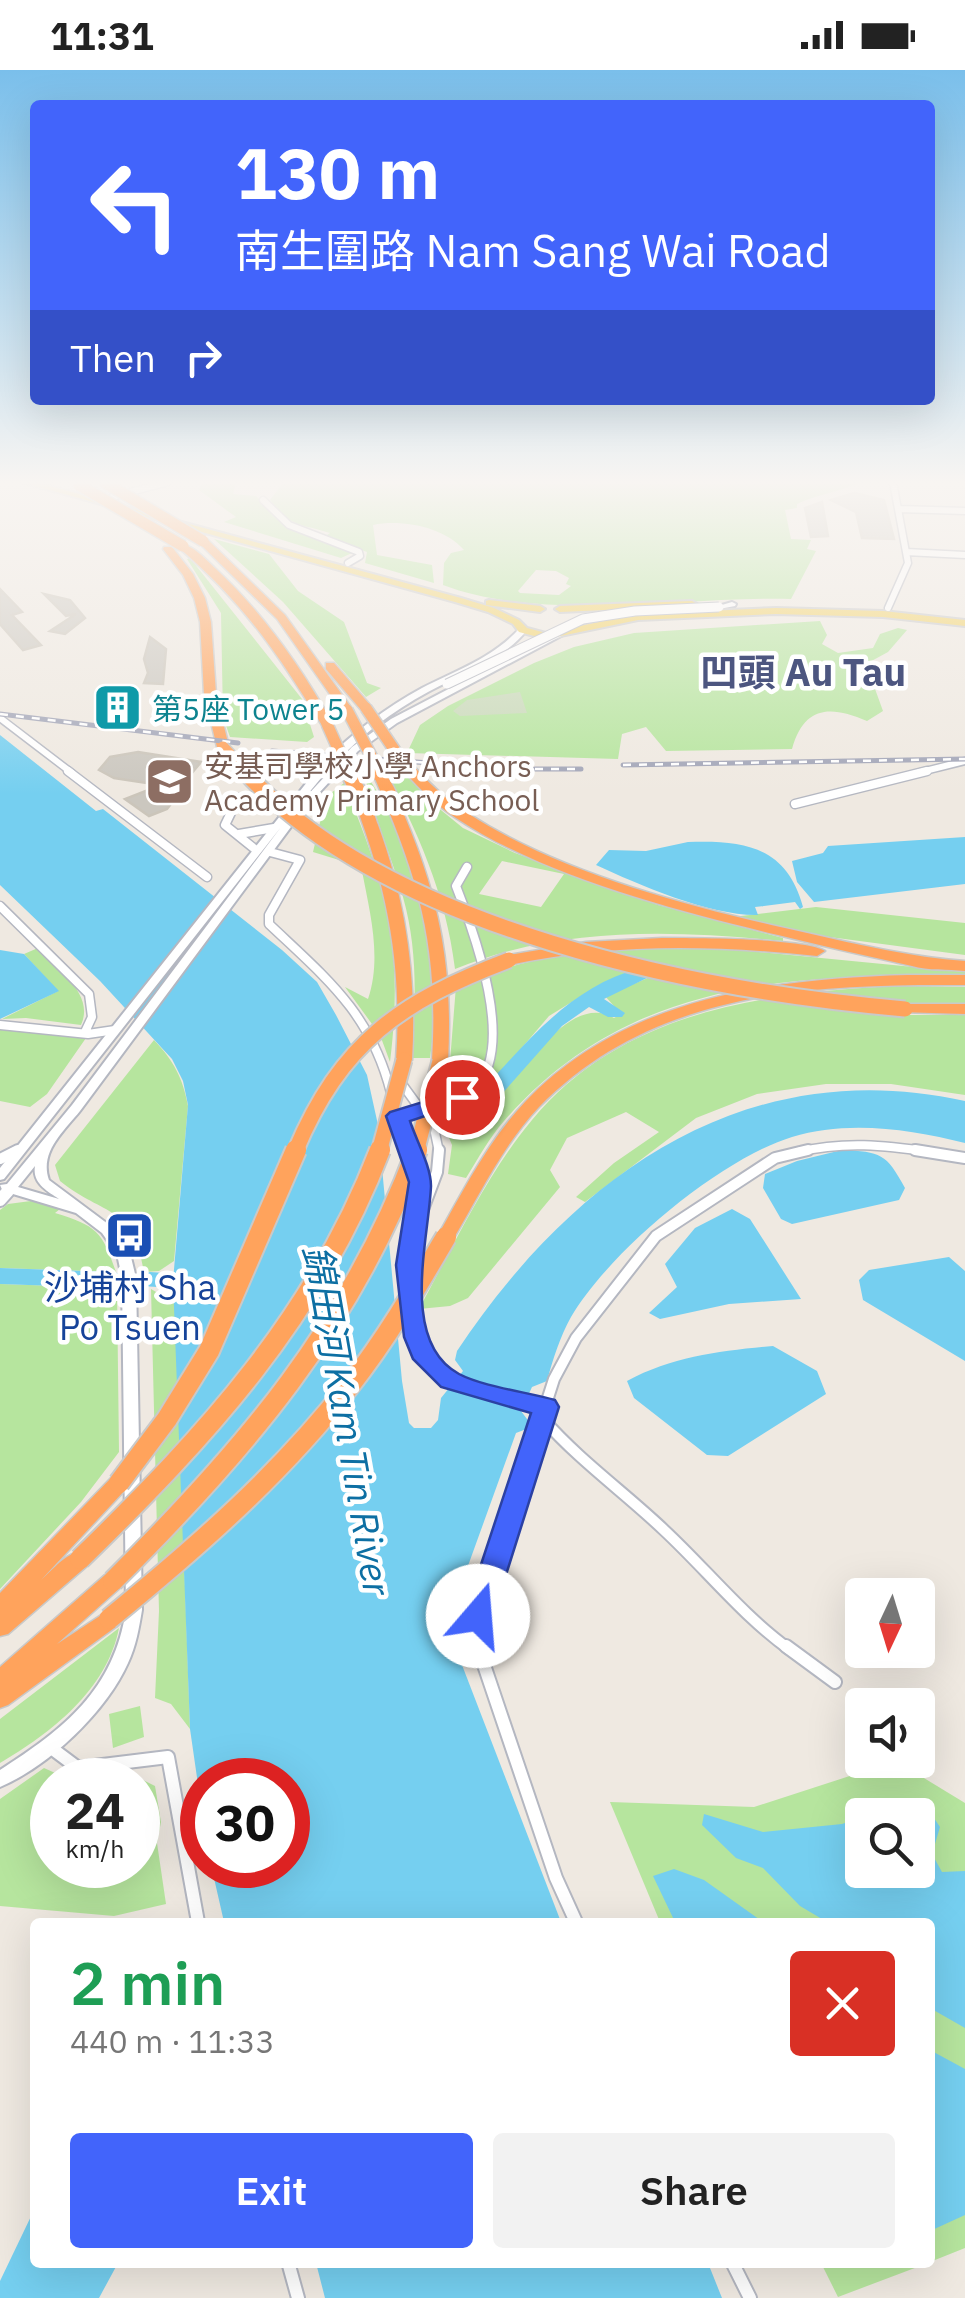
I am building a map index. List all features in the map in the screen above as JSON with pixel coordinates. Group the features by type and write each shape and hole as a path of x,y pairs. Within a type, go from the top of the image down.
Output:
{"highway":[{"path":"197,586 206,613 210,707 223,748 260,792 325,840 391,876 500,922 642,968 732,990 818,1003 905,1009 965,1008"},
{"path":"0,1626 46,1577 192,1448 268,1357 308,1301 338,1249 375,1169 393,1112 404,1060 408,991 394,889 327,724 299,673 229,586"},
{"path":"0,1682 147,1548 226,1466 283,1396 332,1326 375,1253 402,1196 428,1125 440,1061 444,994 436,922 380,774 347,710 296,636 250,586"},
{"path":"296,636 314,648 358,698 402,761 432,795 458,815 544,858 660,901 732,922 919,962"},
{"path":"0,1608 46,1577 129,1470 194,1377 242,1281 305,1122 340,1067 376,1028 417,998 461,976 509,960 582,946 658,941 751,945 965,966"},
{"path":"0,1698 166,1573 294,1452 378,1348 492,1156 519,1119 561,1077 621,1036 682,1010 745,994 866,981 965,980"}],"main road":[{"path":"407,586 458,600 520,626 558,632 638,617 776,611 965,619"},
{"path":"429,586 486,602 540,609 732,604 888,608 965,619"},
{"path":"404,704 558,632 626,612 719,608 732,604"},
{"path":"237,886 256,850 335,755 404,704 509,646 520,626 521,614 540,609"},
{"path":"560,609 580,618 581,624 575,631"},
{"path":"4,1185 44,1148 124,1030 320,786 370,737 436,696 558,632"},
{"path":"4,1185 22,1148 95,1057 124,1030"},
{"path":"0,1779 50,1747 90,1710 106,1687 130,1636 134,1610 129,1278 116,1241 40,1176 44,1148"},
{"path":"4,1185 55,1192"},
{"path":"4,1185 87,1213"}],"street":[{"path":"888,608 898,586"},
{"path":"0,718 208,878"},
{"path":"795,804 965,760"},
{"path":"238,798 224,822 231,834 250,842 256,850"},
{"path":"231,834 274,828"},
{"path":"270,852 300,860 269,915 269,924 335,985 372,1036 419,1172 420,1192 408,1274 414,1328 430,1365 460,1385 541,1410 572,1452 663,1529 767,1633 836,1682"},
{"path":"397,1116 425,1111 474,1090 488,1067 488,1003 482,959 473,924 456,886 457,878 468,867"},
{"path":"0,906 89,994 90,1033 98,1046 95,1057"},
{"path":"0,1025 22,1021 90,1033 124,1030"},
{"path":"382,1058 425,1111 439,1136 441,1161 413,1232"},
{"path":"574,1918 556,1878 483,1662 478,1616 541,1410 554,1380 576,1338 650,1242 775,1158 828,1145 879,1144 965,1158"},
{"path":"0,1159 22,1148"},
{"path":"50,1747 78,1768 168,1757 197,1918"},
{"path":"290,2268 298,2298"},
{"path":"735,2268 750,2298"}],"green space":[{"path":"204,586 212,586 302,699 314,737 307,742 230,737 223,717 221,613"},
{"path":"265,586 294,586 344,622 367,683 381,688 366,697"},
{"path":"447,586 522,586 520,593 559,595 571,586 798,586 791,599 614,605 525,603"},
{"path":"820,621 827,635 822,644 838,653 873,648 880,634 898,628 907,630 888,652 866,664 883,711 867,721 830,711 820,713 804,724 792,749 666,751 646,727 622,734 618,759 407,753 420,725 448,706 574,647 634,633"},
{"path":"520,692 527,713 460,716 453,711 467,700"},
{"path":"382,764 398,765 463,828 515,853 658,905 783,941 658,934 576,938 495,955 455,969 437,889 418,838","holes":["502,861 564,874 541,907 479,894"]},
{"path":"364,772 401,837 424,909 434,984 430,1058 411,1058 415,997 411,937 403,897"},
{"path":"344,783 371,855 388,919 395,985 390,1062 380,1035 345,987 368,999 372,983 373,935 362,871 313,852 326,797"},
{"path":"816,907 965,923 965,955 807,934 733,917"},
{"path":"698,946 965,972 965,977 836,978 775,984 715,995 658,1012 603,1038 552,1074 504,1121 466,1178 448,1174 452,1145 441,1118 492,1099 566,1024 598,1013 614,1018 621,1014 605,996 662,972 648,963 601,984 549,1016 491,1084 447,1099 456,986 517,965 575,953"},
{"path":"38,948 79,993 84,1014 81,1025 2,1019 58,991 24,954"},
{"path":"900,986 965,987 965,1003 867,1003 869,1015 965,1015 965,1095 891,1084 826,1084 757,1094 696,1118 585,1202 576,1197 614,1163 659,1132 626,1112 567,1138 550,1170 560,1187 468,1298 450,1306 419,1309 471,1211 515,1141 568,1083 609,1054 653,1031 749,1002"},
{"path":"20,1025 86,1038 47,1094 30,1107 0,1101 0,1030"},
{"path":"154,1040 176,1070 188,1106 174,1261 159,1271 144,1272 133,1234 124,1223 60,1181 55,1165"},
{"path":"31,1201 60,1209 55,1213 96,1232 116,1272 0,1268 0,1210 8,1204"},
{"path":"0,1284 117,1288 119,1452 81,1502 0,1589"},
{"path":"151,1289 175,1303 190,1729 171,1704 155,1698 159,1611"},
{"path":"119,1628 113,1650 90,1690 57,1723 0,1763 0,1719"},
{"path":"140,1706 144,1737 113,1748 109,1714"},
{"path":"30,1778 30,1888 160,1888 160,1863 166,1904 114,1916 0,1906 0,1799"},
{"path":"845,1778 924,1778 965,1803 965,2248 935,2260 935,1918 658,1918 610,1802 754,1807"},
{"path":"824,2268 915,2268 838,2297"}],"water":[{"name":"錦田河 Kam Tin River","path":"0,735 96,811 103,809 317,982 367,1075 378,1125 402,1381 409,1423 414,1428 431,1428 438,1420 441,1398 463,1371 455,1360 457,1351 503,1288 555,1231 611,1182 673,1142 739,1112 810,1095 885,1090 965,1101 965,1143 901,1130 856,1128 813,1132 763,1148 700,1186 639,1237 588,1292 571,1317 547,1381 532,1387 521,1411 530,1423 529,1428 516,1433 456,1599 452,1639 559,1918 223,1918 216,1888 310,1888 310,1758 194,1758 173,1281 188,1105 183,1081 172,1059 100,981 0,885"},
{"path":"965,837 965,884 814,902 797,882 792,861 823,853 828,846"},
{"path":"688,842 728,843 761,851 786,871 803,907 800,909 795,902 755,907 758,915 719,910 654,890 596,865 609,850 646,851"},
{"path":"0,950 24,954 59,991 0,1019"},
{"path":"842,1150 866,1152 887,1161 905,1188 899,1200 792,1224 781,1219 763,1188 765,1174"},
{"path":"732,1209 750,1219 801,1299 729,1304 660,1319 649,1313 677,1287 665,1264 695,1228"},
{"path":"949,1257 965,1271 965,1361 863,1300 859,1280 869,1270"},
{"path":"773,1346 817,1371 826,1394 728,1456 707,1455 634,1398 627,1381 680,1360"},
{"path":"704,1814 763,1832 845,1823 845,1888 935,1888 935,1859 942,1872 965,1871 965,2028 935,2011 935,1918 820,1918 800,1906 763,1868 736,1858 702,1825"},
{"path":"674,1869 704,1880 757,1918 673,1918 653,1876"},
{"path":"935,2053 965,2069 965,2215 935,2229"},
{"path":"30,2218 30,2268 115,2268 99,2298 0,2298 0,2281"},
{"path":"317,2268 710,2268 722,2298 325,2298"}],"building":[{"path":"0,589 22,612 12,615 41,645 23,650 0,624"},
{"path":"44,594 70,600 85,618 65,634 50,631 76,614 66,616"},
{"path":"150,637 166,649 163,684 144,683 148,673 144,659"},
{"path":"138,752 201,762 181,786 173,787 114,778 99,770 110,757"},
{"path":"156,787 174,800 167,809 149,816 125,799"}],"waterway":[{"path":"588,999 640,974"},
{"path":"494,1090 555,1022 588,999"},
{"path":"588,999 615,1013"},
{"path":"0,1276 113,1280"},
{"path":"150,1280 202,1282"}],"railway":[{"path":"0,714 238,743"},
{"path":"272,751 495,768"},
{"path":"623,765 965,759"},
{"path":"535,769 581,769"}],"place":[{"name":"第5座 Tower 5","path":"117,708"},
{"name":"安基司學校小學 Anchors Academy Primary School","path":"169,782"},
{"name":"沙埔村 Sha Po Tsuen","path":"130,1235"}],"district":[{"name":"凹頭 Au Tau","path":"803,671"}],"route":[{"path":"462,1097 439,1107 397,1116 414,1154 420,1182 408,1265 416,1337 425,1359 450,1380 546,1407 478,1616"}]}
